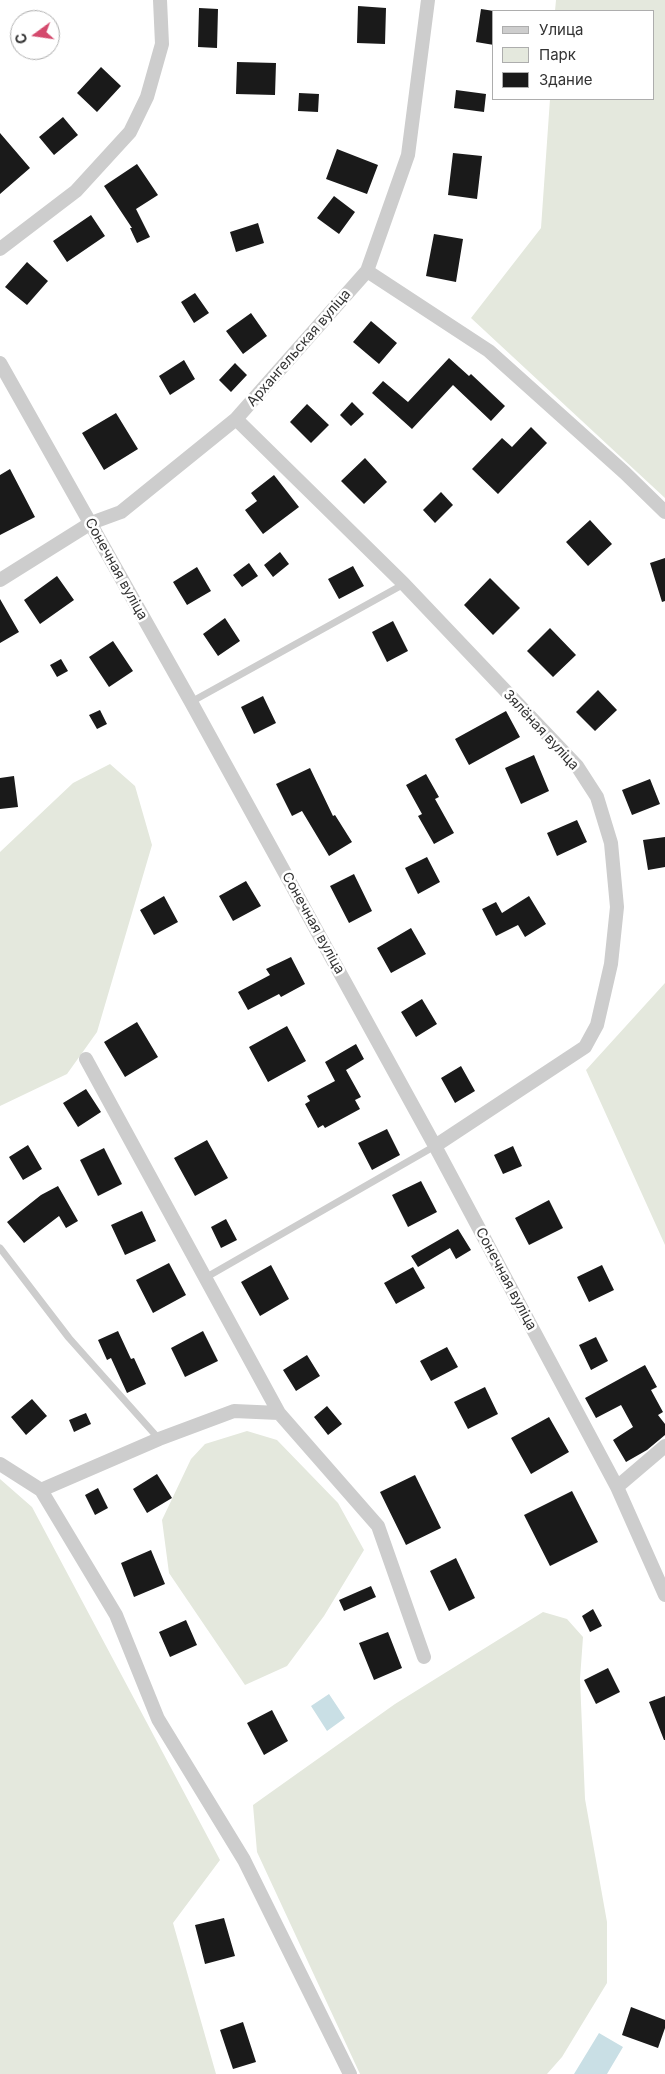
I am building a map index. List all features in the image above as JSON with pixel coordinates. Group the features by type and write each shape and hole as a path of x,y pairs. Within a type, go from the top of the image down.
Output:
{"street":[{"path":"0,249 76,191 130,132 147,98 162,44 160,0"},
{"name":"Архангельская вуліца","path":"0,580 91,523 121,512 236,419 366,271 408,155 428,0"},
{"path":"366,271 488,351 625,473 665,512"},
{"name":"Сонечная вуліца","path":"0,363 191,702 435,1146 617,1488 665,1595"},
{"name":"Зялёная вуліца","path":"236,419 404,584 577,766 597,797 611,843 617,907 611,964 597,1024 585,1047 435,1146"},
{"path":"86,1059 279,1413 378,1526 424,1657"},
{"path":"41,1490 159,1439 234,1411 279,1413"},
{"path":"617,1488 665,1446"},
{"path":"0,1464 41,1490 116,1615 158,1718 244,1860 350,2074"}],"lane":[{"path":"191,702 404,584"},
{"path":"205,1278 435,1146"},
{"path":"0,1248 69,1338 159,1439"}],"green space":[{"path":"556,0 665,0 665,498 471,318 541,228 550,100 655,100 655,10 555,10"},
{"path":"110,764 135,786 152,845 97,1032 67,1074 0,1106 0,852 73,783"},
{"path":"665,983 665,1245 586,1070"},
{"path":"247,1431 277,1440 338,1503 364,1550 324,1616 287,1666 245,1685 169,1573 162,1520 191,1459 205,1444"},
{"path":"0,1479 32,1507 220,1860 173,1923 216,2074 0,2074"},
{"path":"543,1612 567,1619 583,1637 580,1679 585,1799 607,1922 607,1983 562,2057 547,2074 360,2074 257,1852 253,1805 395,1704"}],"water":[{"path":"329,1694 345,1718 327,1731 311,1706"},
{"path":"599,2033 623,2047 607,2074 574,2074"}],"building":[{"path":"358,6 386,8 385,44 357,43"},
{"path":"199,8 218,9 217,48 198,47"},
{"path":"481,9 492,11 492,45 476,42"},
{"path":"237,62 276,63 275,95 236,94"},
{"path":"101,67 121,86 97,112 77,93"},
{"path":"456,90 486,94 484,112 454,108"},
{"path":"299,93 319,94 318,112 298,111"},
{"path":"63,117 78,135 54,155 39,137"},
{"path":"0,133 30,168 0,194"},
{"path":"337,149 378,165 367,194 326,179"},
{"path":"453,153 482,156 477,199 448,195"},
{"path":"137,164 158,195 136,209 150,237 137,243 130,228 132,228 104,186"},
{"path":"334,196 355,212 339,234 317,218"},
{"path":"91,215 105,236 67,262 53,241"},
{"path":"258,223 264,243 236,252 230,232"},
{"path":"434,234 463,239 456,282 426,276"},
{"path":"27,262 48,281 27,305 5,287"},
{"path":"195,293 209,313 194,323 181,302"},
{"path":"251,313 267,336 243,354 226,331"},
{"path":"371,321 397,343 379,364 353,342"},
{"path":"449,358 469,376 471,374 505,406 491,421 453,385 412,429 372,393 383,381 408,402"},
{"path":"184,360 195,379 170,395 159,376"},
{"path":"235,363 247,375 231,392 219,380"},
{"path":"352,402 364,414 351,426 340,415"},
{"path":"307,404 329,425 311,443 290,422"},
{"path":"116,413 138,449 104,470 82,433"},
{"path":"531,427 547,443 498,494 472,469 502,438 512,447"},
{"path":"365,458 387,482 364,504 341,481"},
{"path":"10,469 35,517 0,535 0,475"},
{"path":"274,475 299,507 263,534 245,510 257,501 251,493"},
{"path":"441,492 453,505 435,523 423,510"},
{"path":"590,520 612,544 588,566 566,542"},
{"path":"280,552 289,564 273,577 264,565"},
{"path":"665,558 665,601 662,602 650,563"},
{"path":"249,563 258,576 242,587 233,575"},
{"path":"353,566 364,586 339,599 328,579"},
{"path":"197,567 211,591 187,605 173,582"},
{"path":"57,576 74,600 40,624 24,600"},
{"path":"490,578 520,608 493,635 464,605"},
{"path":"0,599 19,632 0,643"},
{"path":"225,618 240,641 218,656 203,634"},
{"path":"393,621 408,651 387,662 372,632"},
{"path":"550,628 576,655 553,677 527,651"},
{"path":"113,641 133,671 109,687 89,657"},
{"path":"61,659 68,671 57,677 50,665"},
{"path":"598,690 617,710 595,731 576,712"},
{"path":"263,696 276,723 254,734 241,707"},
{"path":"100,710 107,724 97,729 89,715"},
{"path":"506,711 520,737 469,765 455,739"},
{"path":"534,755 549,791 521,804 505,768"},
{"path":"310,768 333,816 335,815 352,842 329,856 302,811 292,816 276,784"},
{"path":"426,774 439,797 435,799 454,833 434,844 418,816 422,814 406,785"},
{"path":"14,776 18,807 0,809 0,778"},
{"path":"650,779 660,804 632,815 622,790"},
{"path":"577,820 587,842 557,856 547,833"},
{"path":"665,837 665,867 648,870 643,840"},
{"path":"427,857 440,882 418,894 405,868"},
{"path":"354,874 372,911 349,923 330,886"},
{"path":"246,881 261,906 233,921 219,896"},
{"path":"164,896 178,922 154,935 140,910"},
{"path":"529,896 546,924 525,937 518,925 496,936 482,909 496,902 502,913"},
{"path":"411,928 426,954 391,973 377,948"},
{"path":"291,957 305,984 281,997 279,994 248,1010 238,992 270,975 266,969"},
{"path":"422,999 437,1024 416,1037 401,1012"},
{"path":"137,1022 158,1057 125,1077 104,1042"},
{"path":"287,1026 306,1061 268,1082 249,1047"},
{"path":"356,1044 364,1059 346,1070 361,1097 355,1100 360,1109 325,1128 323,1125 318,1128 305,1104 310,1101 307,1096 335,1081 325,1062"},
{"path":"461,1066 475,1091 455,1103 441,1078"},
{"path":"86,1089 101,1112 78,1127 63,1103"},
{"path":"387,1129 400,1155 372,1170 358,1143"},
{"path":"207,1140 228,1178 195,1196 174,1158"},
{"path":"28,1145 42,1169 23,1180 9,1157"},
{"path":"513,1146 522,1166 503,1174 494,1155"},
{"path":"104,1148 122,1184 98,1196 80,1160"},
{"path":"421,1181 437,1212 408,1227 392,1195"},
{"path":"58,1186 78,1221 66,1228 59,1216 24,1243 7,1222 41,1195"},
{"path":"549,1200 563,1228 529,1245 515,1218"},
{"path":"142,1211 156,1241 125,1255 111,1225"},
{"path":"226,1219 237,1240 221,1248 211,1227"},
{"path":"458,1229 471,1250 456,1259 450,1248 418,1267 411,1256"},
{"path":"169,1263 186,1295 153,1313 136,1280"},
{"path":"271,1265 289,1299 260,1316 241,1282"},
{"path":"602,1265 614,1290 589,1302 577,1277"},
{"path":"413,1267 425,1288 396,1304 384,1283"},
{"path":"118,1331 131,1359 134,1358 146,1384 127,1393 111,1358 107,1360 98,1340"},
{"path":"203,1331 218,1361 185,1377 171,1348"},
{"path":"596,1337 608,1361 591,1370 579,1345"},
{"path":"447,1347 458,1367 431,1381 420,1361"},
{"path":"307,1355 320,1376 296,1391 283,1370"},
{"path":"645,1365 657,1387 651,1390 663,1412 658,1415 665,1424 665,1435 647,1450 626,1462 613,1440 633,1427 621,1405 596,1418 585,1398"},
{"path":"485,1387 498,1414 468,1429 454,1402"},
{"path":"32,1399 47,1416 26,1435 11,1417"},
{"path":"327,1406 342,1424 328,1435 314,1417"},
{"path":"86,1413 91,1424 74,1432 69,1420"},
{"path":"549,1417 569,1452 531,1474 511,1438"},
{"path":"157,1474 172,1498 147,1513 133,1489"},
{"path":"415,1475 441,1528 406,1545 380,1492"},
{"path":"98,1488 108,1508 95,1515 85,1495"},
{"path":"572,1491 598,1542 550,1566 524,1515"},
{"path":"151,1550 165,1584 134,1597 121,1563"},
{"path":"456,1558 475,1598 449,1611 430,1571"},
{"path":"371,1586 376,1597 344,1611 339,1600"},
{"path":"593,1609 602,1626 590,1632 582,1616"},
{"path":"186,1620 197,1645 170,1657 159,1632"},
{"path":"388,1632 402,1668 374,1680 359,1643"},
{"path":"608,1668 620,1692 596,1704 584,1680"},
{"path":"665,1696 665,1740 664,1740 649,1702"},
{"path":"272,1710 288,1741 264,1755 247,1723"},
{"path":"224,1918 235,1956 205,1964 195,1925"},
{"path":"631,2007 665,2020 665,2028 658,2048 622,2035"},
{"path":"243,2022 256,2062 233,2069 220,2030"}]}
